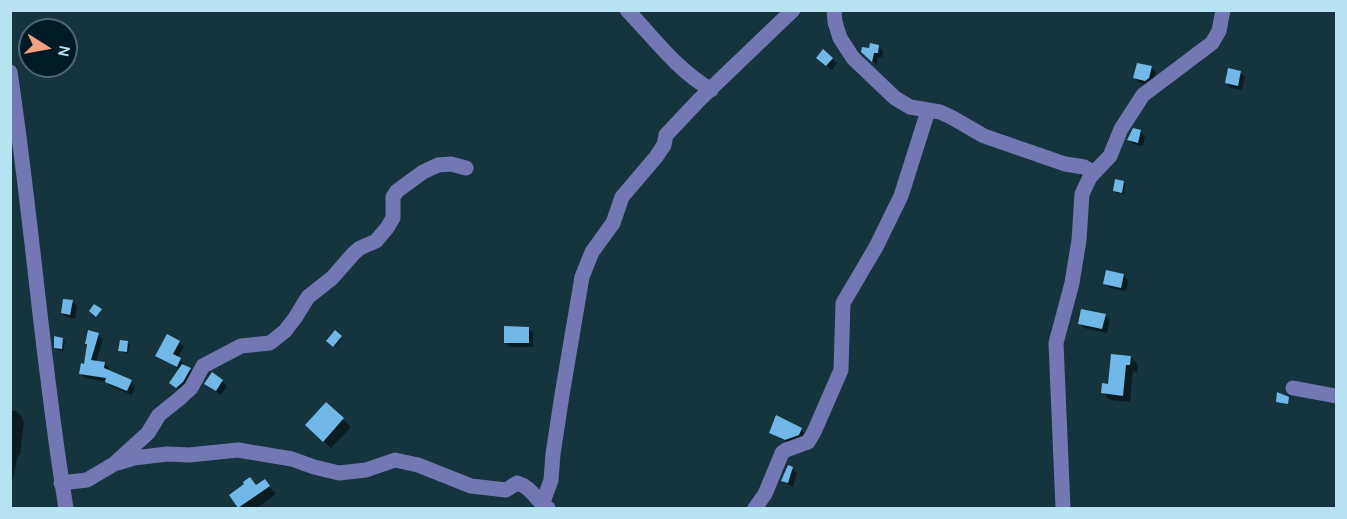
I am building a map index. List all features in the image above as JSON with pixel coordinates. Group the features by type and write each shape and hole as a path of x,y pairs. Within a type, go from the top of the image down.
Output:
{"street":[{"path":"627,10 664,52 690,77 711,90"},
{"path":"545,507 582,277 592,252 613,223 621,197 657,157 664,145 666,135 793,10"},
{"path":"834,10 840,38 854,58 895,99 910,107 951,117 984,136 1065,164 1084,167 1094,173"},
{"path":"1063,508 1056,343 1072,283 1082,194 1090,177 1110,156 1121,129 1143,95 1212,42 1223,20 1223,10"},
{"path":"10,72 16,141 66,508"},
{"path":"755,508 765,494 782,453 791,447 808,442 814,432 841,370 843,303 876,247 901,196 928,111"},
{"path":"61,483 87,480 114,464 148,433 159,415 190,388 202,366 241,346 270,343 285,331 296,318 308,297 332,278 354,253 376,241 387,228 393,218 393,197 397,191 423,172 438,165 450,164 466,168"},
{"path":"1293,388 1336,396"},
{"path":"114,464 167,454 189,455 238,450 292,459 339,473 366,470 395,460 418,465 471,486 506,490 517,483 526,486 545,507"}],"building":[{"path":"870,43 879,45 878,53 874,53 872,62 861,52 862,47 869,48"},
{"path":"823,49 833,58 826,66 816,58"},
{"path":"1137,63 1152,66 1149,78 1145,81 1133,78"},
{"path":"1228,68 1241,71 1238,86 1225,83"},
{"path":"1133,128 1141,130 1138,143 1127,140"},
{"path":"1115,179 1124,181 1122,193 1113,191"},
{"path":"1106,270 1124,274 1121,288 1103,284"},
{"path":"63,299 73,300 70,315 61,313"},
{"path":"94,304 102,309 96,317 89,311"},
{"path":"1081,309 1106,314 1102,329 1078,324"},
{"path":"504,326 529,327 529,343 504,343"},
{"path":"88,330 99,333 91,360 105,362 104,368 132,380 127,391 105,382 106,378 79,374 81,363 84,364"},
{"path":"335,330 342,336 333,347 326,341"},
{"path":"167,334 180,341 173,354 181,358 177,367 155,356"},
{"path":"54,336 63,338 62,349 54,348"},
{"path":"120,340 128,341 127,352 118,351"},
{"path":"1111,354 1131,356 1130,365 1126,365 1123,396 1101,393 1102,383 1108,384"},
{"path":"182,364 191,368 183,382 176,388 169,383"},
{"path":"212,372 223,380 216,391 204,384"},
{"path":"1277,392 1289,397 1288,404 1276,402"},
{"path":"326,402 344,418 323,442 305,425"},
{"path":"776,415 802,428 799,435 785,440 769,433"},
{"path":"788,465 793,467 788,483 781,481"},
{"path":"250,477 256,485 265,479 270,486 238,508 229,495"}]}
